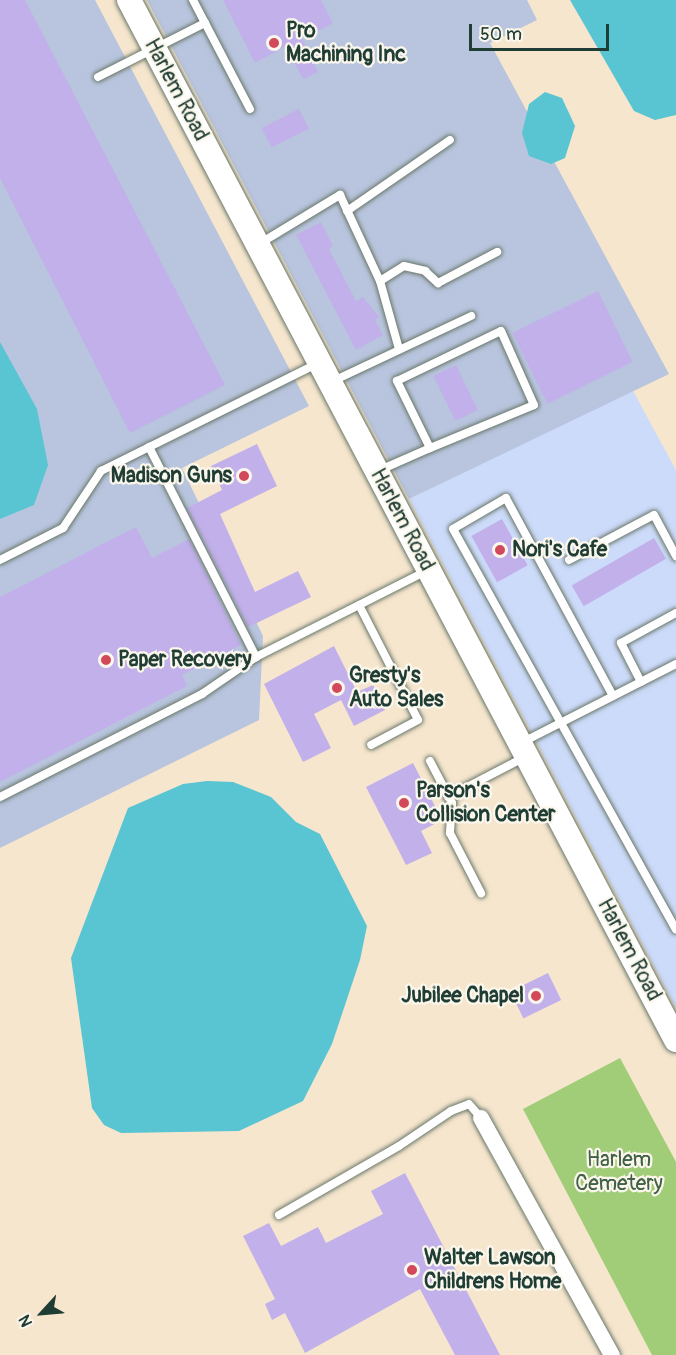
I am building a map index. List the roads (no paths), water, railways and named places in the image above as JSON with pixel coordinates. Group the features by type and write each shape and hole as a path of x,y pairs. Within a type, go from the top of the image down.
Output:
{"main road":[{"name":"Harlem Road","path":"129,0 676,1040"}],"street":[{"path":"481,1118 612,1355"}],"lane":[{"path":"193,0 250,109"},
{"path":"98,77 205,22"},
{"path":"347,211 450,140"},
{"path":"258,244 340,195 380,281 399,349"},
{"path":"380,281 404,266 425,271 438,283 497,252"},
{"path":"0,560 63,528 100,471 149,447 325,373 399,349 471,316"},
{"path":"377,471 534,405 501,331 397,381 430,448"},
{"path":"149,447 256,657"},
{"path":"613,696 507,498 453,529 563,722 676,929"},
{"path":"569,560 654,515 676,556"},
{"path":"0,797 202,694 256,657 429,570"},
{"path":"359,605 418,720 371,745"},
{"path":"640,682 621,643 676,613"},
{"path":"448,797 563,722 676,664"},
{"path":"430,761 452,803 450,833 481,893"},
{"path":"279,1215 399,1146 451,1111 469,1104 481,1118"}],"water":[{"path":"570,0 676,0 676,115 655,120 634,111"},
{"path":"545,92 562,98 575,126 565,158 551,164 529,156 522,133 529,104"},
{"path":"0,342 37,409 48,465 34,505 0,519"},
{"path":"207,781 233,782 271,797 296,822 320,834 367,926 360,960 332,1044 303,1101 239,1131 121,1133 104,1125 92,1108 71,958 128,808 183,784"}],"place":[{"name":"Pro Machining Inc","path":"274,43"},
{"name":"Madison Guns","path":"244,476"},
{"name":"Nori's Cafe","path":"500,550"},
{"name":"Paper Recovery","path":"106,660"},
{"name":"Gresty's Auto Sales","path":"337,688"},
{"name":"Parson's Collision Center","path":"404,803"},
{"name":"Jubilee Chapel","path":"536,996"},
{"name":"Walter Lawson Childrens Home","path":"412,1270"}],"park label":[{"name":"Harlem Cemetery","path":"619,1172"}]}
